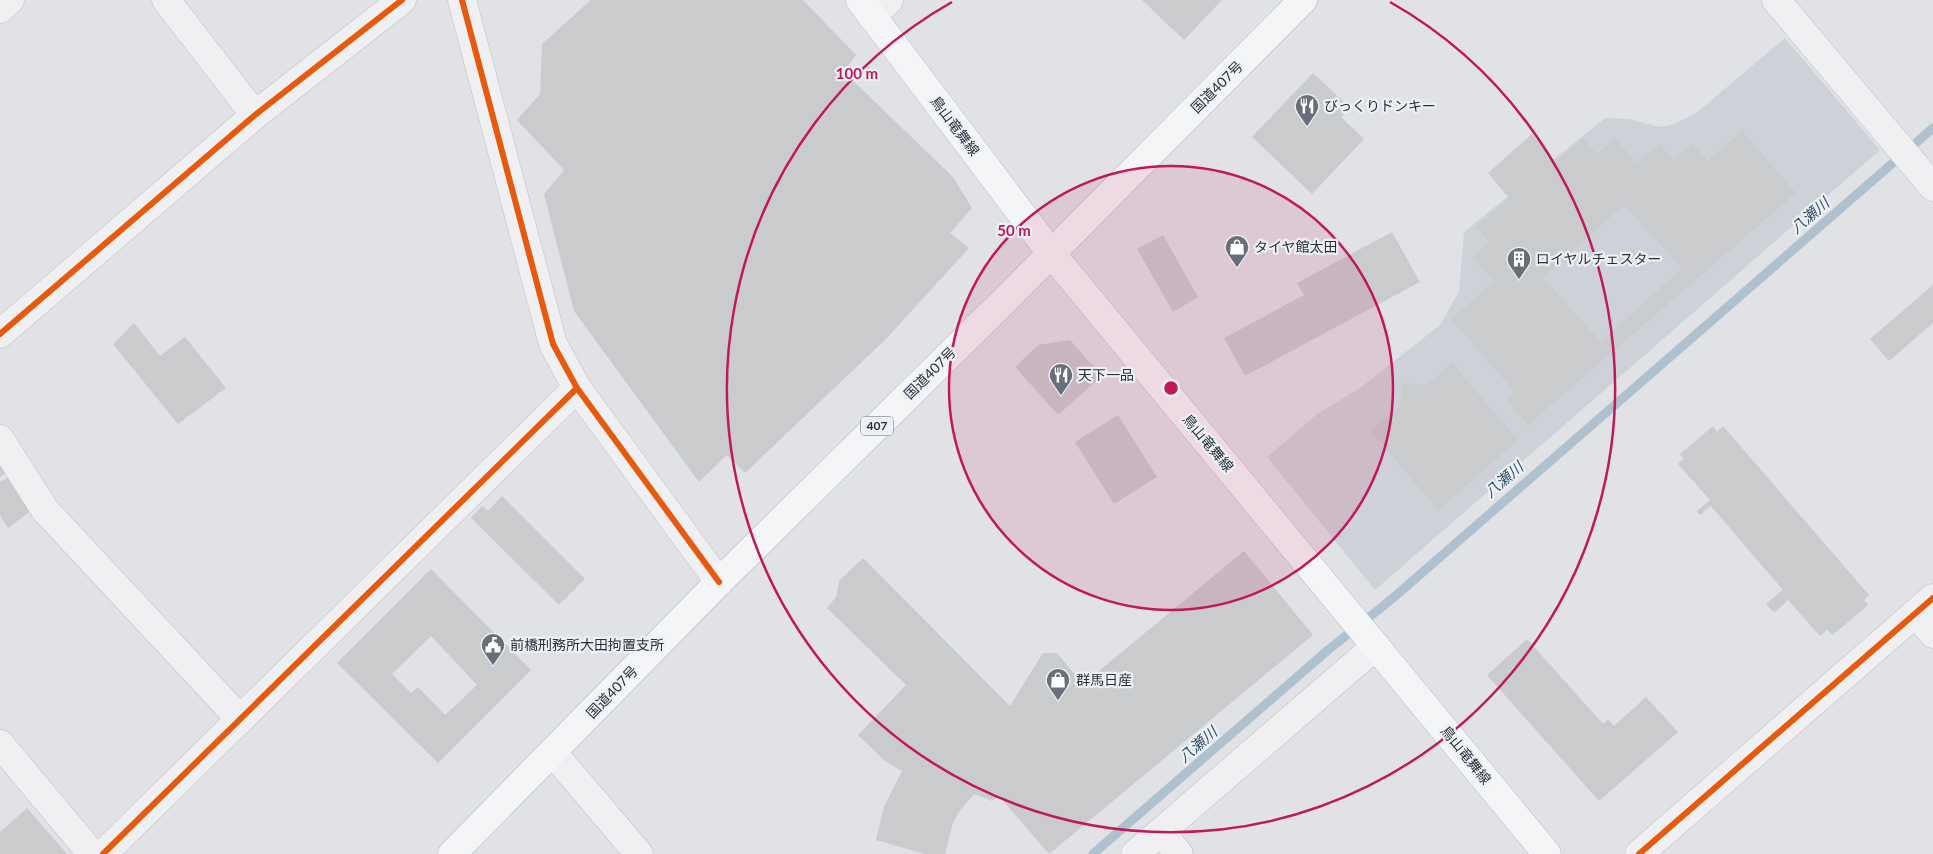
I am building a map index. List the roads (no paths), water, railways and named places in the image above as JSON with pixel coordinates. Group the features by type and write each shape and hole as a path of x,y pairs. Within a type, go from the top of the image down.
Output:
{"main road":[{"name":"国道407号","path":"452,854 719,582 1304,0"},
{"name":"鳥山竜舞線","path":"874,6 1051,253 1547,854"}],"street":[{"path":"0,9 10,0"},
{"path":"166,0 255,115"},
{"path":"0,334 255,115 402,0"},
{"path":"462,0 553,344 576,388 719,582"},
{"path":"1776,0 1933,188"},
{"path":"103,854 576,388"},
{"path":"0,439 46,510 240,719"},
{"path":"1639,854 1924,606 1933,634"},
{"path":"1135,854 1374,643"},
{"path":"0,744 92,854"},
{"path":"553,753 639,854"},
{"path":"1161,832 1179,854"}],"waterway":[{"name":"八瀬川","path":"1093,854 1328,650 1393,598 1933,128"}],"place":[{"name":"びっくりドンキー","path":"1307,127"},
{"name":"タイヤ館太田","path":"1237,268"},
{"name":"ロイヤルチェスター","path":"1519,280"},
{"name":"天下一品","path":"1061,396"},
{"name":"前橋刑務所大田拘置支所","path":"493,666"},
{"name":"群馬日産","path":"1058,701"}]}
